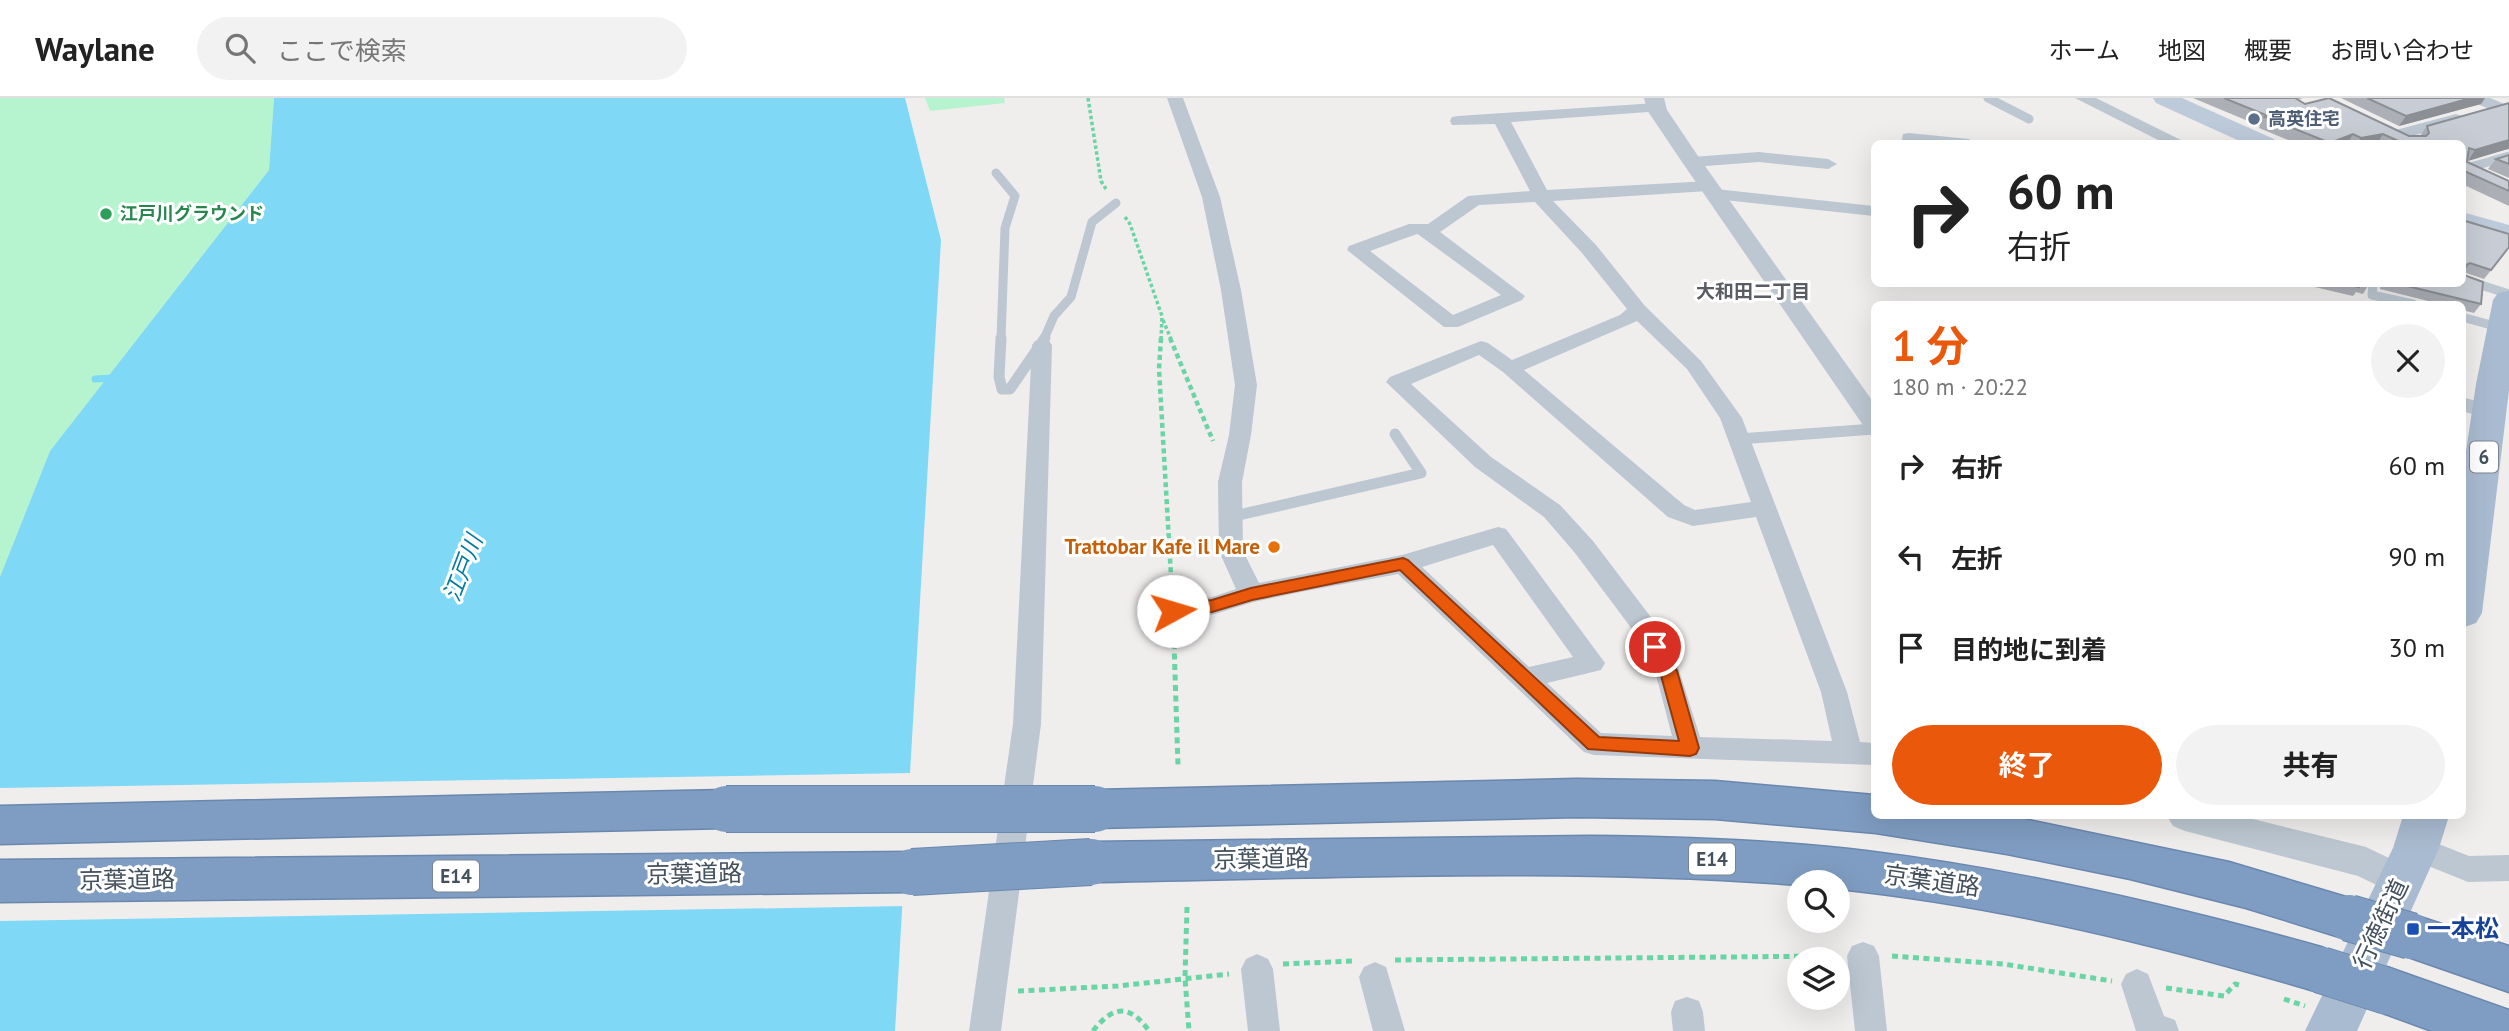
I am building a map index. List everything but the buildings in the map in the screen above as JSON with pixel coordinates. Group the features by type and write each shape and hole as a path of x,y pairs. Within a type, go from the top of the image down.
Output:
{"highway":[{"path":"0,825 712,809 1095,809 1576,798 1715,800 1871,814"},
{"path":"1907,819 1963,826 2084,849 2214,878 2498,964"},
{"name":"京葉道路","path":"0,881 912,872 1091,862 1587,854 1723,860 1848,870 1985,888 2105,912 2220,940 2319,1002 2387,991 2500,1031"}],"main road":[{"path":"2164,98 2257,140"},
{"path":"2466,220 2509,233"},
{"name":"6","path":"2466,560 2487,396 2506,314"},
{"name":"行徳街道","path":"2319,1002 2414,848"}],"street":[{"path":"1175,98 1212,197 1231,289 1246,385 1230,482 1230,517 1231,551 1251,594"},
{"path":"2083,98 2172,140"},
{"path":"2476,98 2503,110"},
{"path":"1458,121 1655,103 1692,162 1871,418"},
{"path":"2407,140 2392,132 2503,110"},
{"path":"1500,118 1546,205 1589,249 1638,310 1694,365 1724,407 1739,439 1834,692 1849,752"},
{"path":"1909,140 1929,140"},
{"path":"1692,162 1759,157 1828,164"},
{"path":"2466,167 2488,178"},
{"path":"1426,231 1515,296 1451,323 1356,250 1416,228 1426,231 1474,200 1712,190 1871,211"},
{"path":"1510,368 1627,319 1638,310"},
{"path":"985,1031 1027,724 1042,345"},
{"path":"1690,748 1668,671 1641,623 1584,547 1552,511 1483,463 1397,382 1480,347 1510,368 1676,511 1693,518 1763,508"},
{"path":"1173,611 1212,606 1251,594 1403,564 1497,535 1592,663 1525,678"},
{"path":"1403,564 1437,599 1594,744 1871,754"},
{"path":"2197,819 2366,863 2414,848 2457,866 2504,870 2509,868"},
{"path":"1863,956 1871,1031"},
{"path":"1377,965 1389,1031"},
{"path":"1256,969 1264,1031"},
{"path":"2137,984 2151,1027 2163,1031"}],"lane":[{"path":"1988,98 2029,119"},
{"path":"2466,167 2509,156"},
{"path":"996,173 1015,196 1005,228 999,377 1002,389 1010,389 1042,345 1054,316 1072,297 1092,222 1116,203"},
{"path":"2466,280 2509,294"},
{"path":"2373,287 2372,295 2399,301"},
{"path":"2466,317 2506,314"},
{"path":"1739,439 1871,429"},
{"path":"1230,517 1421,473 1395,434"}],"path":[{"path":"1088,98 1101,181 1130,224 1161,316 1230,482"},
{"path":"1161,316 1159,369 1173,611 1178,765"},
{"path":"1186,907 1185,978 1189,1031"},
{"path":"990,992 1118,986 1256,969 1863,956 1927,957 2003,964 2224,996 2235,984 2247,987"},
{"path":"2270,995 2319,1002"},
{"path":"1093,1031 1104,1015 1120,1010 1136,1014 1149,1031"}],"green space":[{"name":"江戸川グラウンド","path":"0,98 274,98 269,170 50,451 0,577"},
{"path":"925,98 1004,98 1005,103 930,111"}],"water":[{"name":"江戸川","path":"274,98 905,98 941,240 895,1031 0,1031 0,577 50,451 269,170"}],"pier":[{"path":"913,773 906,906 0,921 0,788"}],"waterway":[{"path":"95,379 116,378"}],"place":[{"name":"高英住宅","path":"2254,119"},
{"name":"江戸川グラウンド","path":"106,214"},
{"name":"Trattobar Kafe il Mare","path":"1274,547"},
{"name":"一本松","path":"2413,929"}],"district":[{"name":"大和田二丁目","path":"1753,291"}],"route":[{"path":"1173,611 1212,606 1251,594 1403,564 1437,599 1594,744 1690,748 1668,671 1655,647"}]}
